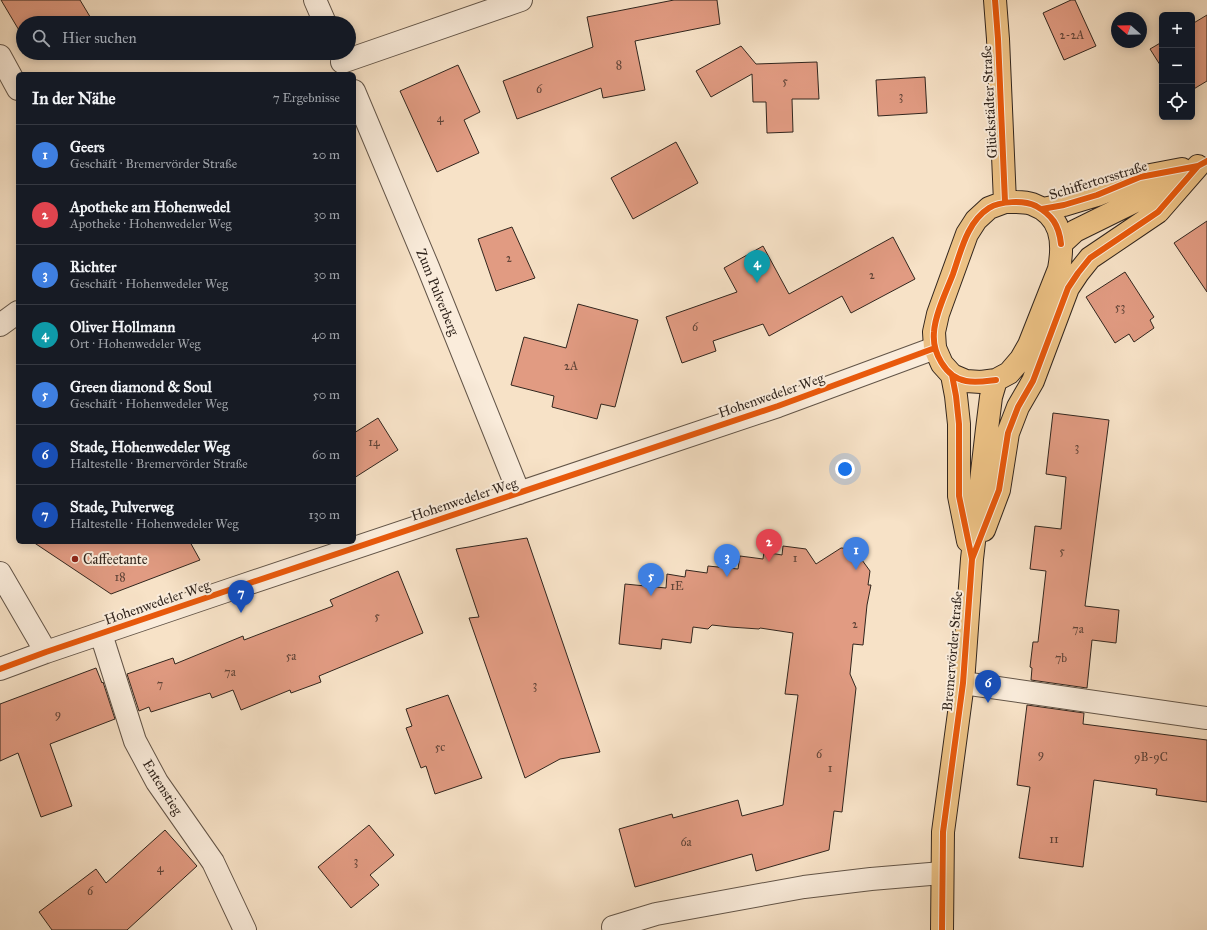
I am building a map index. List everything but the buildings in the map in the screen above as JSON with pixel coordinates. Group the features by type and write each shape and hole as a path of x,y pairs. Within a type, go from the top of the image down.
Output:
{"main road":[{"name":"Glückstädter Straße","path":"995,0 1005,202"},
{"path":"972,560 999,490 1008,433 1018,407 1033,381 1068,288 1090,258 1158,212 1203,164"},
{"name":"Schiffertorsstraße","path":"1042,209 1064,205 1097,195 1140,177 1203,164"},
{"name":"Schiffertorsstraße","path":"1061,244 1075,231 1146,196 1203,164"},
{"path":"1005,202 1032,204 1042,209 1052,217 1060,235 1061,256 1058,269 1029,345 1021,359 1009,373 996,380 981,382 966,381 952,375 942,364 935,348 934,332 938,314 967,234 976,220 989,208 1005,202"},
{"name":"Bremervörder Straße","path":"952,375 959,424 959,496 972,560"},
{"name":"Bremervörder Straße","path":"942,930 943,832 963,683 972,560 987,429 996,380"}],"street":[{"path":"315,0 322,16"},
{"path":"356,58 521,0"},
{"path":"0,56 16,85"},
{"name":"Zum Pulverberg","path":"356,96 428,267 519,493"},
{"path":"0,325 16,313"},
{"name":"Hohenwedeler Weg","path":"0,669 46,652 778,406 935,348"},
{"path":"0,573 46,652"},
{"name":"Entenstieg","path":"101,634 135,741 157,782 213,862 246,930"},
{"path":"963,683 1207,718"},
{"path":"612,927 656,914 804,887 942,873"}],"cycle path":[{"path":"995,0 1005,202"},
{"path":"1042,209 1064,205 1097,195 1140,177 1198,166 1207,161"},
{"path":"972,559 999,490 1008,433 1018,407 1033,381 1068,288 1090,258 1158,212 1198,166"},
{"path":"996,380 974,382 959,379 946,369 935,348 934,332 937,318 962,247 970,229 981,214 989,208 999,204 1019,202 1031,204 1042,209 1054,221 1061,244"},
{"path":"0,669 232,589 778,406 935,348"},
{"path":"942,930 943,832 963,683 972,559 959,496 959,424 952,375"}],"place":[{"name":"Oliver Hollmann","path":"757,283"},
{"name":"Caffeetante","path":"75,559"},
{"name":"Apotheke am Hohenwedel","path":"769,562"},
{"name":"Geers","path":"856,570"},
{"name":"Richter","path":"727,577"},
{"name":"Green diamond & Soul","path":"651,596"},
{"name":"Stade, Pulverweg","path":"241,613"},
{"name":"Stade, Hohenwedeler Weg","path":"988,703"}]}
